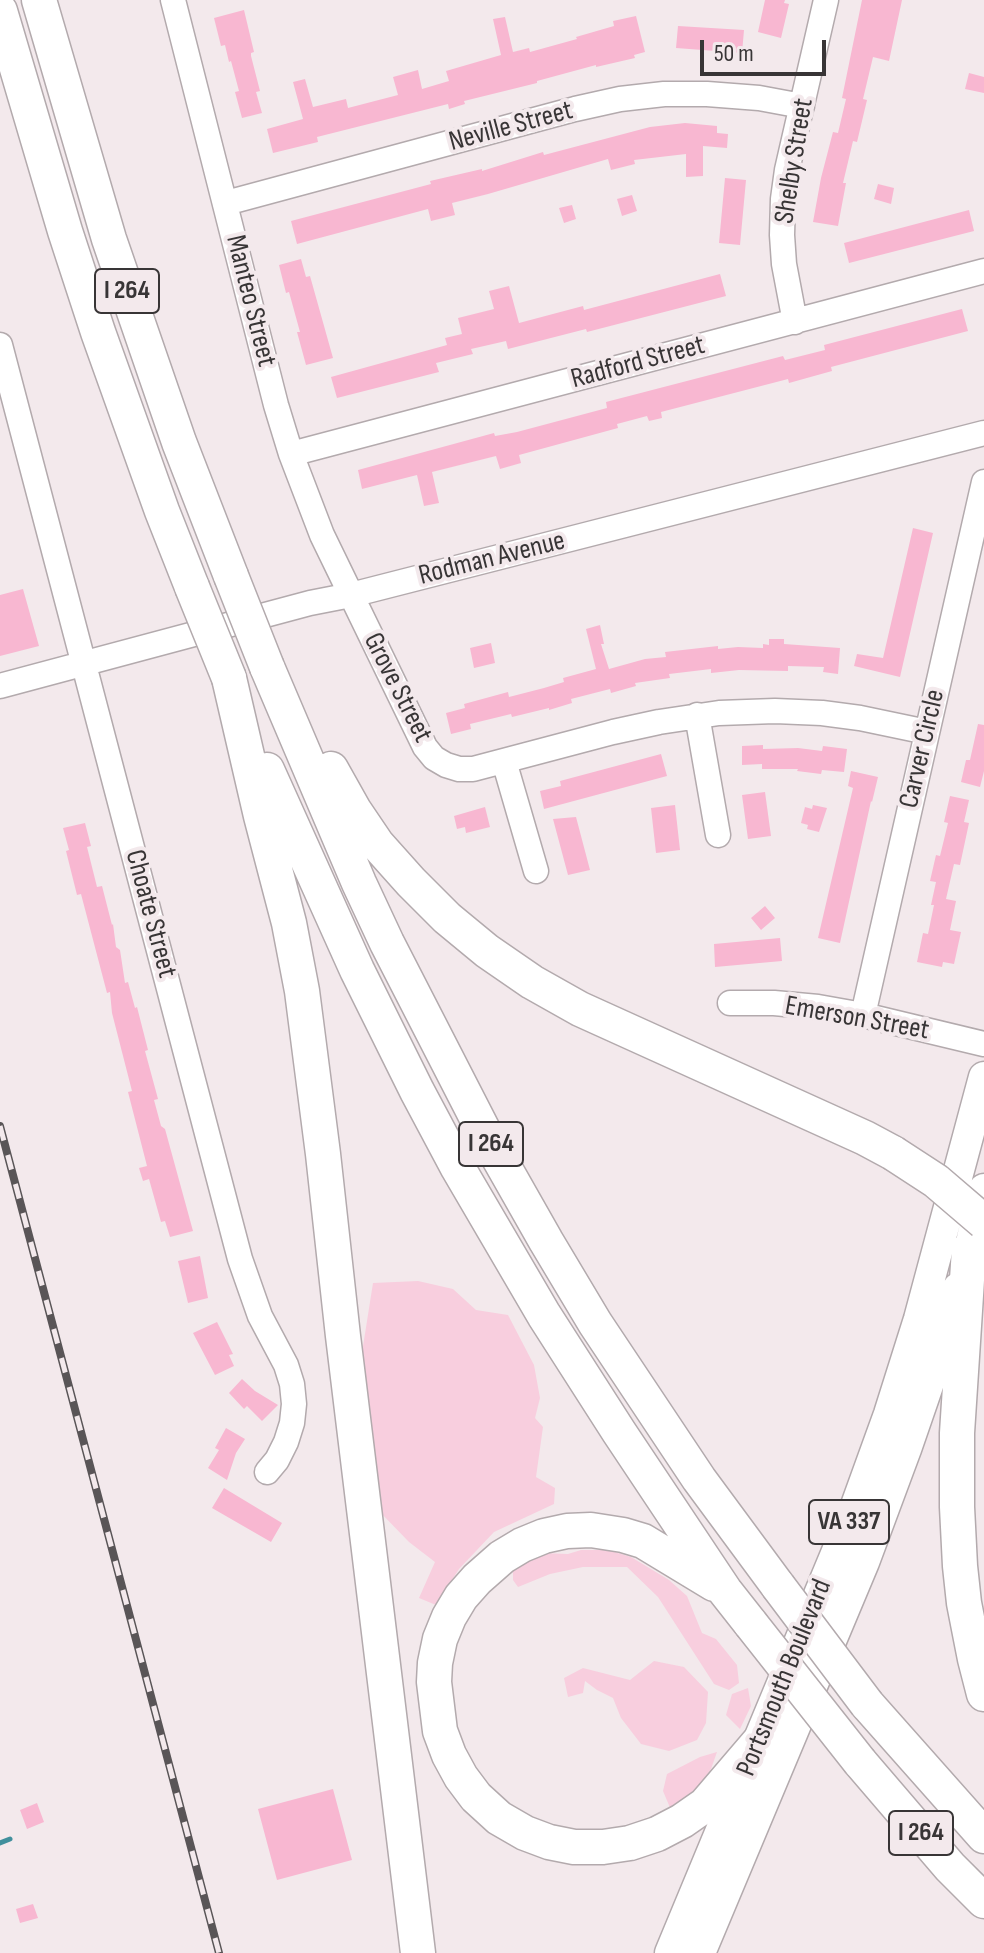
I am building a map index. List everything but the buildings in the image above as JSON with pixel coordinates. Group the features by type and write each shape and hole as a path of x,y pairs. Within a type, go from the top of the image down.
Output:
{"highway":[{"name":"I 264","path":"39,0 109,239 179,442 231,576 359,883 483,1130 595,1323 699,1479 867,1704 984,1836"},
{"name":"I 264","path":"0,11 65,231 162,511 281,804 357,970 417,1091 458,1168 553,1328 725,1591 860,1762 950,1867 984,1901"},
{"path":"267,667 377,844 447,918 487,951 532,982 580,1009 893,1153 936,1181 976,1235 957,1433 957,1507 964,1603 984,1694"},
{"path":"229,678 289,923 302,991 418,1953"},
{"path":"725,1591 643,1541 623,1535 591,1530 567,1531 522,1545 502,1557 477,1579 449,1617 435,1663 438,1721 449,1755 476,1797 499,1818 525,1833 574,1847 630,1843 682,1821 705,1805 758,1743"}],"main road":[{"name":"Portsmouth Boulevard","path":"670,1953 855,1508 889,1414 919,1319 984,1077"},
{"name":"Portsmouth Boulevard","path":"700,1953 864,1562 931,1377 976,1235 984,1189"}],"street":[{"name":"Manteo Street","path":"173,0 276,405 322,535 351,595"},
{"name":"Shelby Street","path":"795,322 784,264 783,211 787,170 826,0"},
{"name":"Neville Street","path":"226,203 620,99 664,94 707,94 759,98 802,106"},
{"name":"Radford Street","path":"291,454 984,271"},
{"name":"Choate Street","path":"0,345 240,1259 260,1316 286,1365 292,1384 292,1423 277,1460 267,1472"},
{"name":"Rodman Avenue","path":"0,686 310,603 984,433"},
{"name":"Carver Circle","path":"863,1015 984,482"},
{"name":"Grove Street","path":"351,595 425,747 434,758 459,769 473,769 613,732 697,715 775,711 822,713 927,732"},
{"path":"697,715 718,835"},
{"path":"504,761 536,871"},
{"name":"Emerson Street","path":"730,1003 818,1007 984,1044"}],"shaded area":[{"path":"418,1281 453,1289 476,1310 508,1315 534,1365 540,1398 535,1418 543,1427 536,1477 555,1488 554,1504 494,1532 459,1569 436,1605 419,1598 435,1562 409,1542 377,1509 361,1359 373,1283"},
{"path":"581,1550 608,1550 631,1557 669,1580 687,1596 702,1633 716,1639 737,1665 739,1683 729,1690 714,1684 658,1597 627,1567 583,1567 550,1574 518,1587 513,1580 513,1567 542,1553 568,1554"},
{"path":"654,1661 684,1667 708,1692 706,1723 697,1740 669,1751 641,1744 621,1718 613,1698 585,1681 583,1693 568,1697 564,1678 583,1668 630,1680"},
{"path":"748,1688 751,1706 740,1729 726,1715 732,1694"},
{"path":"717,1752 711,1769 692,1799 671,1810 663,1791 667,1774"}],"waterway":[{"path":"0,1843 10,1839"}],"railway":[{"path":"0,1126 219,1953"}]}
